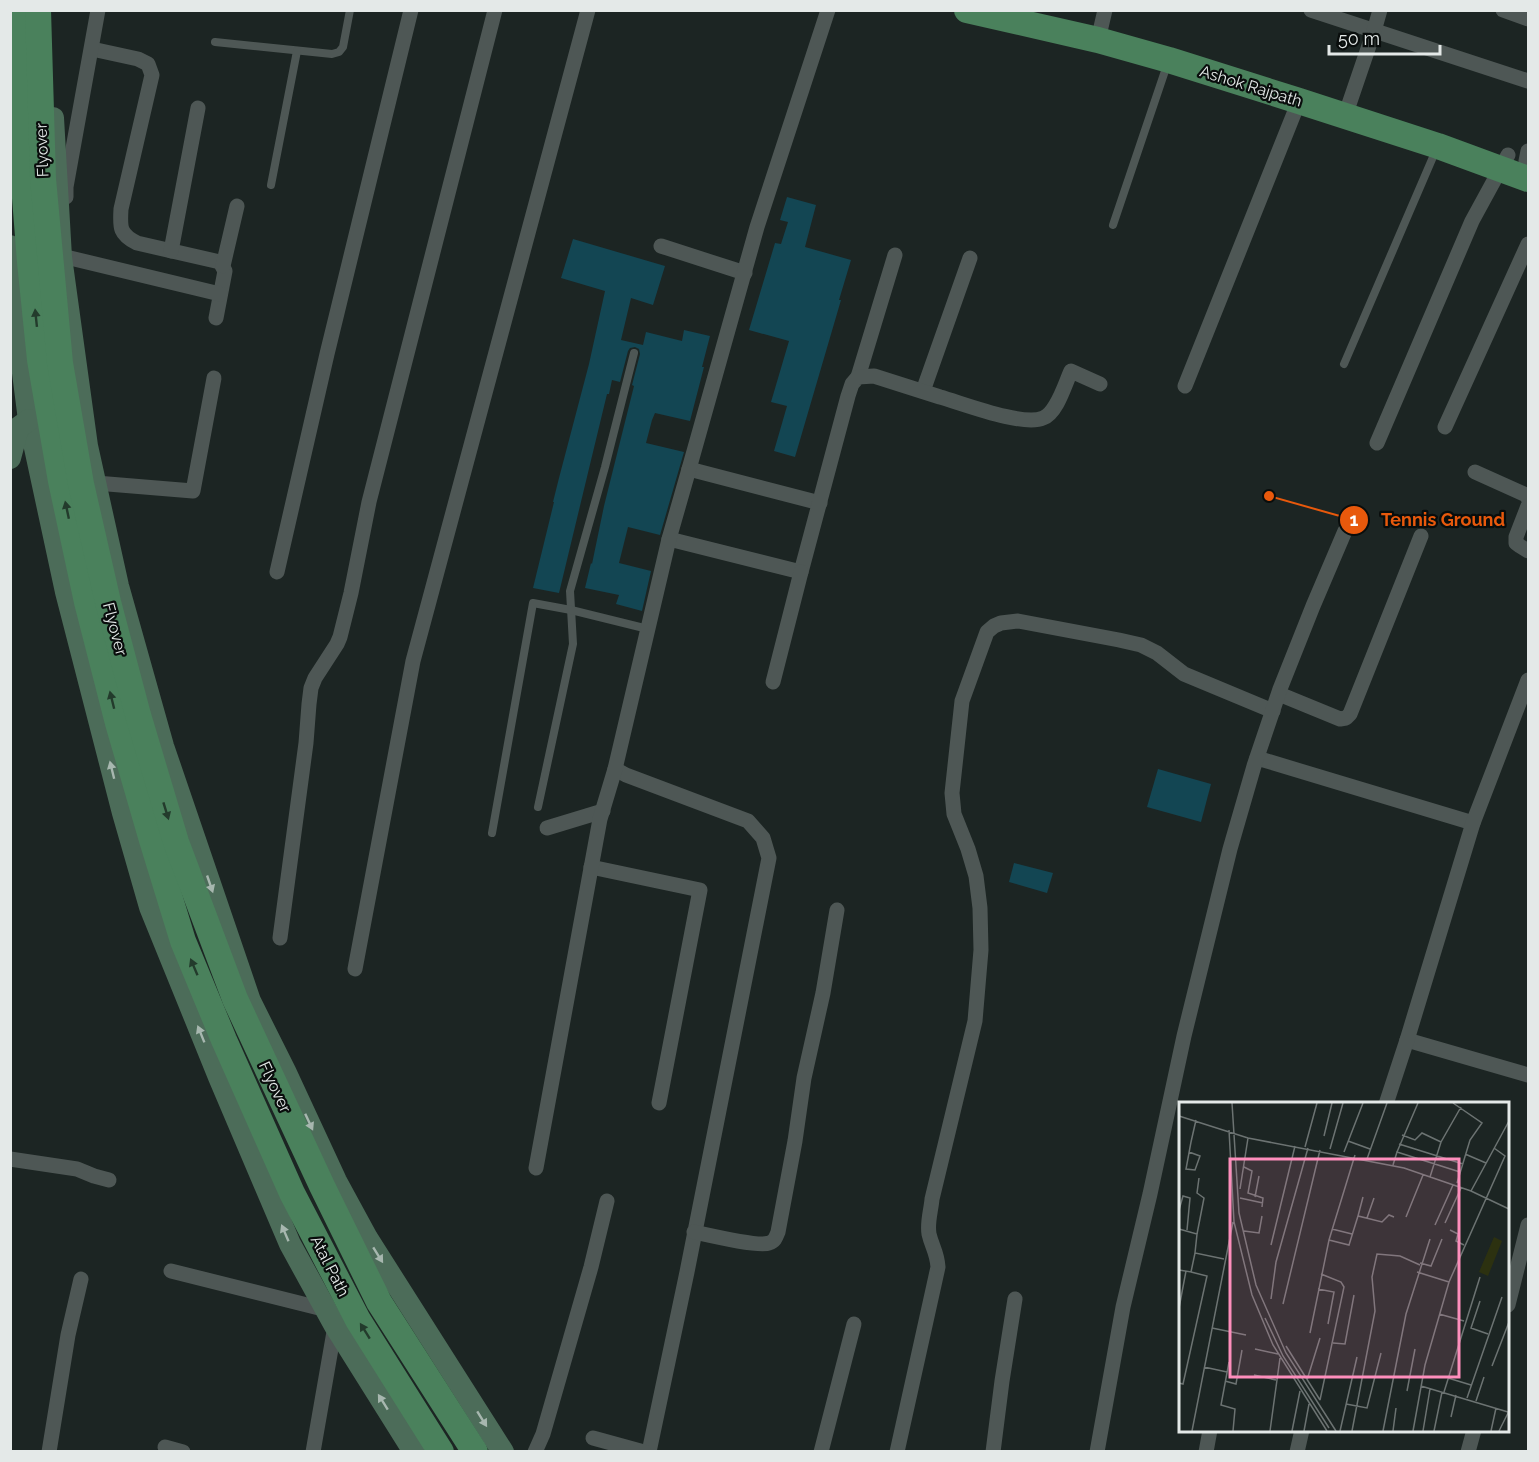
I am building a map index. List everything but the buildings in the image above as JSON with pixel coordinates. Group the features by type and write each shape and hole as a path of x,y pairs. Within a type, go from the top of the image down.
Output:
{"main road":[{"name":"Flyover","path":"18,10 24,185 30,262 40,360 61,481 87,602 118,723 183,941 224,1040 228,1074"},
{"name":"Flyover","path":"38,10 43,178 60,363 81,484 108,602 138,715 176,842 235,999 322,1186 342,1209 379,1302 475,1452"},
{"name":"Ashok Rajpath","path":"967,10 1102,25 1169,60 1299,100 1348,108 1438,146 1520,163"},
{"name":"Ashok Rajpath","path":"1036,10 1102,25 1520,163"},
{"name":"Atal Path","path":"228,1074 358,1320 441,1452"}],"street":[{"path":"49,10 51,88 64,257 87,446 118,586 163,746 250,1001 285,1071 342,1209 367,1238 503,1452"},
{"path":"64,257 66,187 99,10"},
{"path":"277,572 327,354 411,10"},
{"path":"280,938 311,688 340,637 369,502 495,10"},
{"path":"356,969 413,661 588,10"},
{"path":"536,1168 591,867 669,539 761,216 828,10"},
{"path":"1311,10 1528,81"},
{"path":"1348,108 1380,10"},
{"path":"1503,10 1528,19"},
{"path":"92,49 138,59 148,64 152,75 121,209 120,228 126,238 137,243 220,262 225,271 216,318"},
{"path":"1185,386 1299,100"},
{"path":"171,251 198,108"},
{"path":"1377,442 1472,221 1520,163"},
{"path":"223,266 237,206"},
{"path":"1445,427 1528,244"},
{"path":"10,246 12,286 29,420 66,592 123,813 150,907 228,1074 290,1244 331,1318 414,1452"},
{"path":"660,246 745,273"},
{"path":"773,682 848,396 852,384 858,377 895,255"},
{"path":"64,257 220,294"},
{"path":"923,391 970,258"},
{"path":"858,377 874,376 1000,416 1024,420 1042,419 1051,413 1071,371 1100,384"},
{"path":"96,483 193,491 214,378"},
{"path":"10,458 18,428 29,420"},
{"path":"689,469 820,503"},
{"path":"1475,472 1526,495 1528,498"},
{"path":"1528,506 1516,537 1516,543 1528,550"},
{"path":"1097,1452 1123,1307 1184,1036 1230,849 1279,694 1345,531"},
{"path":"1279,694 1340,718 1346,718 1350,714 1421,537"},
{"path":"669,539 801,572"},
{"path":"897,1452 938,1267 928,1222 932,1199 975,1021 981,950 980,908 976,876 954,814 952,793 963,701 987,632 1001,623 1018,621 1141,645 1158,654 1184,674 1273,711"},
{"path":"1387,1102 1473,823 1528,680"},
{"path":"1257,759 1473,823"},
{"path":"615,769 644,783 748,821 763,838 769,858 649,1452"},
{"path":"547,828 603,811"},
{"path":"591,867 700,890 659,1103"},
{"path":"694,1232 757,1244 769,1243 775,1239 837,910"},
{"path":"1407,1040 1528,1075"},
{"path":"10,1159 77,1169 109,1180"},
{"path":"535,1452 543,1434 591,1267 607,1201"},
{"path":"1509,1301 1528,1225"},
{"path":"171,1271 331,1318"},
{"path":"49,1452 68,1335 81,1279"},
{"path":"993,1452 1015,1299"},
{"path":"313,1452 331,1318"},
{"path":"821,1452 854,1324"},
{"path":"1206,1452 1210,1432"},
{"path":"1297,1452 1302,1432"},
{"path":"1468,1452 1474,1432"},
{"path":"593,1438 644,1452"},
{"path":"165,1447 183,1452"}],"lane":[{"path":"215,42 332,54 339,52 343,47 350,10"},
{"path":"271,185 297,51"},
{"path":"1113,225 1169,60"},
{"path":"1344,364 1438,146"},
{"path":"538,807 573,644 570,591 634,353"},
{"path":"492,833 533,603 648,629"}],"place":[{"name":"Tennis Ground","path":"1269,496"}]}
